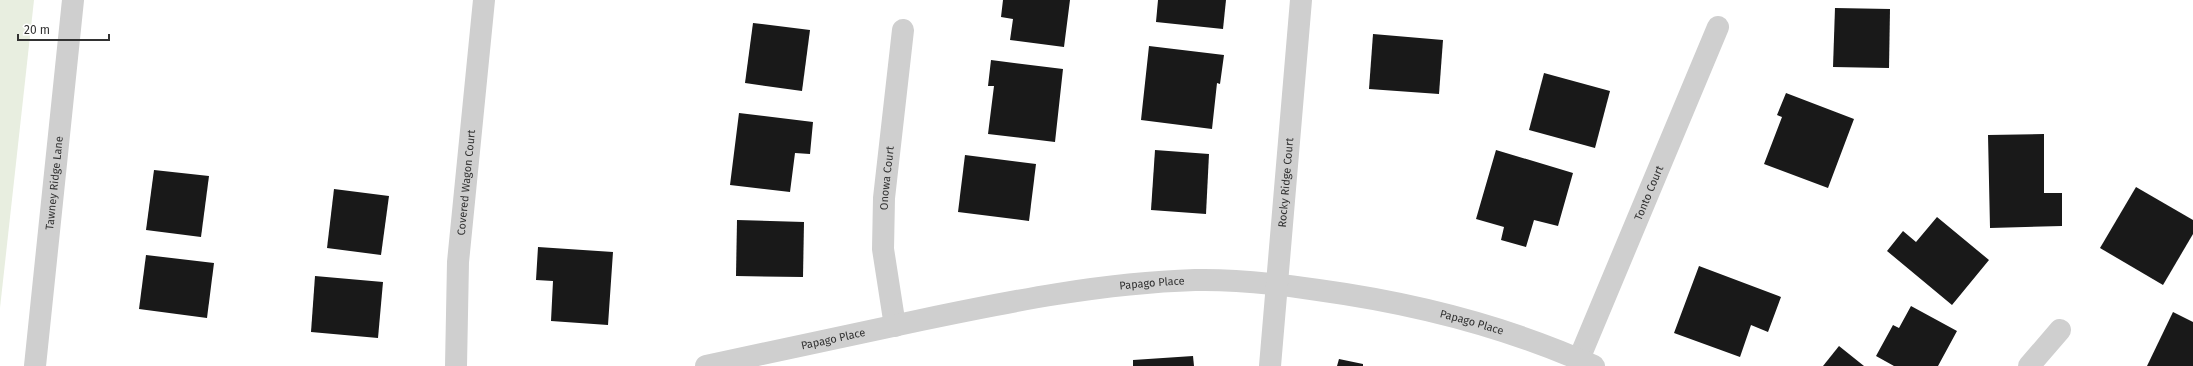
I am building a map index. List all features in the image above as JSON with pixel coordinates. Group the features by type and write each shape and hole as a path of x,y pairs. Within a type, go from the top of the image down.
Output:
{"street":[{"name":"Tawney Ridge Lane","path":"35,366 73,0"},
{"name":"Covered Wagon Court","path":"456,366 458,262 484,0"},
{"name":"Rocky Ridge Court","path":"1270,366 1301,0"},
{"name":"Tonto Court","path":"1586,363 1718,27"},
{"name":"Onowa Court","path":"895,326 883,249 884,198 903,30"},
{"name":"Papago Place","path":"712,365 1026,298 1114,286 1197,280 1276,284 1372,297 1437,312 1508,331 1586,363"},
{"path":"2029,366 2060,330"}],"shaded area":[{"path":"0,0 34,0 0,308"}],"building":[{"path":"1003,0 1070,0 1064,47 1010,40 1013,19 1001,17"},
{"path":"1158,0 1226,0 1223,29 1156,22"},
{"path":"1835,8 1890,9 1889,68 1833,67"},
{"path":"753,23 810,30 802,91 745,83"},
{"path":"1373,34 1443,40 1439,94 1369,89"},
{"path":"1149,46 1224,55 1220,84 1217,83 1212,129 1141,120"},
{"path":"991,60 1063,69 1055,142 988,134 994,86 988,86"},
{"path":"1544,73 1610,91 1595,148 1529,130"},
{"path":"1786,93 1854,119 1828,188 1764,164 1782,117 1777,115"},
{"path":"739,113 813,122 810,154 795,153 790,192 730,185"},
{"path":"2044,134 2044,193 2062,193 2062,226 1990,228 1988,135"},
{"path":"1155,150 1209,154 1206,214 1151,210"},
{"path":"1496,150 1573,173 1558,226 1534,220 1526,247 1501,240 1504,227 1476,219"},
{"path":"965,155 1036,164 1029,221 958,212"},
{"path":"154,170 209,176 201,237 146,230"},
{"path":"2136,187 2193,220 2193,234 2163,285 2100,248"},
{"path":"334,189 389,196 381,255 327,248"},
{"path":"1937,217 1989,260 1952,305 1887,251 1903,231 1916,242"},
{"path":"737,220 804,222 803,277 736,276"},
{"path":"538,247 613,252 608,325 551,321 553,281 536,280"},
{"path":"146,255 214,263 207,318 139,309"},
{"path":"1699,266 1781,297 1768,332 1751,325 1740,357 1674,333"},
{"path":"315,276 383,282 378,338 311,332"},
{"path":"1911,306 1957,331 1938,366 1894,366 1876,356 1893,325 1899,328"},
{"path":"2173,312 2193,322 2193,366 2147,366"},
{"path":"1839,346 1864,366 1823,366"},
{"path":"1193,356 1194,366 1133,366 1133,360"},
{"path":"1339,359 1363,364 1363,366 1337,366"}]}
